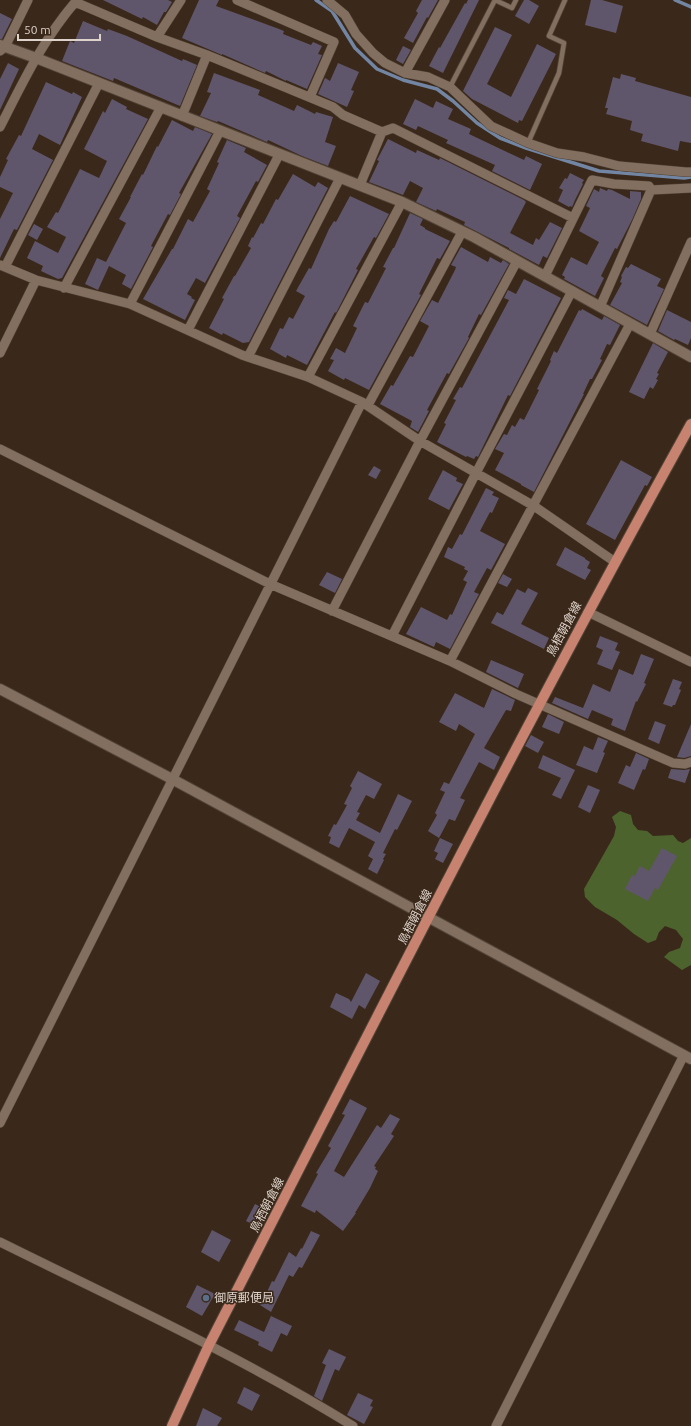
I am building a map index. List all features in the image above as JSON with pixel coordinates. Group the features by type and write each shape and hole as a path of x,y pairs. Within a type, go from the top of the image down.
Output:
{"main road":[{"name":"鳥栖朝倉線","path":"172,1426 209,1345 539,704 691,424"}],"street":[{"path":"28,0 2,48 36,58 402,202 545,276 691,357"},
{"path":"157,37 181,0"},
{"path":"236,0 334,42 310,97"},
{"path":"327,0 345,15 356,34 373,53 386,63 405,73 428,77 450,87 491,126 528,144 557,153 584,157 619,166 691,172"},
{"path":"405,73 446,0"},
{"path":"0,127 36,58 54,28 76,1 157,37 207,55 310,97 333,107 343,115 382,132 393,128 573,218"},
{"path":"182,116 207,55"},
{"path":"99,83 2,266 36,280 130,304 248,357 308,377 365,403 420,441 534,506 615,562"},
{"path":"64,288 161,107"},
{"path":"130,304 220,131"},
{"path":"360,185 382,132"},
{"path":"188,330 279,154"},
{"path":"248,357 340,178"},
{"path":"545,276 592,180 614,184 649,186 651,190"},
{"path":"651,190 691,188"},
{"path":"600,307 651,190"},
{"path":"308,377 402,202"},
{"path":"0,1124 270,584 365,403 462,232"},
{"path":"650,334 691,242"},
{"path":"332,611 420,441 517,261"},
{"path":"0,353 36,280"},
{"path":"392,636 572,291"},
{"path":"450,661 630,324"},
{"path":"0,449 270,584 450,661 493,683 673,763 684,764 691,762"},
{"path":"588,612 691,662"},
{"path":"0,690 172,779 688,1057 496,1426"},
{"path":"0,1242 209,1345 309,1399 353,1426"}],"lane":[{"path":"450,87 495,0 512,8 516,0"},
{"path":"528,144 559,74 564,43 549,36 565,0"}],"green space":[{"path":"620,811 631,815 633,824 638,830 647,831 653,836 673,835 678,841 683,843 691,838 691,965 682,970 664,957 669,952 680,948 683,939 676,930 665,926 659,932 656,940 648,943 617,920 595,907 585,897 584,889 614,836 616,827 612,817"}],"building":[{"path":"103,0 168,0 172,2 166,12 164,12 157,25 143,17 142,19"},
{"path":"199,0 219,0 216,6 284,31 283,34 311,45 313,42 322,46 318,54 322,55 307,89 182,38"},
{"path":"422,0 438,0 413,43 404,38 418,13 416,11"},
{"path":"468,0 479,0 443,73 429,66"},
{"path":"524,0 529,0 539,6 529,24 515,16"},
{"path":"591,0 602,0 623,6 616,33 585,25"},
{"path":"0,13 12,19 2,39 0,39"},
{"path":"83,21 107,31 108,29 127,36 182,61 183,59 197,65 180,106 114,78 113,81 62,61 70,41 74,43"},
{"path":"495,27 512,35 487,84 511,97 537,44 556,54 522,121 519,120 518,123 472,99 463,91"},
{"path":"403,46 411,50 403,64 396,60"},
{"path":"8,63 19,69 0,110 0,79"},
{"path":"338,63 359,72 351,90 354,91 347,107 318,94 325,78 330,81"},
{"path":"214,73 260,90 258,95 294,111 297,105 315,114 316,112 333,117 325,142 336,146 328,166 268,140 267,142 218,121 217,122 200,116 211,93 207,92"},
{"path":"621,74 636,78 635,81 691,97 691,143 680,141 678,151 641,141 643,134 630,130 632,121 606,114 608,108 605,108 613,77 620,79"},
{"path":"46,82 82,97 60,145 39,134 32,149 53,160 17,230 14,229 0,258 0,219 13,193 0,187 0,177 8,160 6,159 19,135 21,136"},
{"path":"112,99 127,107 126,109 148,119 62,278 58,279 41,271 43,266 27,258 35,241 58,253 66,237 47,227 56,212 58,213 80,169 99,178 107,161 84,149 103,111 105,113"},
{"path":"415,99 433,108 436,101 453,109 448,119 471,129 469,134 524,160 526,156 542,164 530,190 492,171 495,165 446,143 448,140 418,126 416,130 403,124"},
{"path":"172,120 193,131 195,127 212,134 179,193 181,194 170,215 168,214 151,246 153,247 131,289 122,284 126,275 109,266 98,290 85,284 97,258 106,262 126,223 119,219"},
{"path":"388,139 416,153 417,150 439,160 440,158 524,200 526,202 510,233 533,245 536,238 539,240 550,222 562,228 547,258 543,256 539,265 464,225 465,222 437,209 436,211 416,202 423,188 410,181 403,195 369,182 379,161 377,160"},
{"path":"227,140 246,148 244,152 267,165 258,182 256,181 237,216 240,218 205,283 196,278 187,294 195,300 185,320 143,299 173,249 188,219 193,222 210,191 207,189 219,163 217,162"},
{"path":"570,173 584,180 572,207 558,201 563,190 559,188"},
{"path":"293,174 315,187 318,182 328,188 249,342 243,343 209,328 224,299 222,298 251,248 248,246 252,237 253,238 261,223 263,224 276,199 278,200"},
{"path":"600,188 607,191 608,189 612,190 630,199 630,191 641,192 641,199 617,249 615,248 601,276 604,278 595,296 564,279 565,277 562,275 571,257 587,265 599,242 579,231 590,208 586,206 594,189 599,192"},
{"path":"350,196 389,214 376,238 374,237 356,269 358,270 307,365 287,355 286,358 270,349 280,328 283,329 289,317 293,319 305,296 296,291 309,268 311,269 329,229 334,221 336,222"},
{"path":"410,213 423,219 420,225 425,229 450,241 440,259 437,258 419,294 421,295 369,390 345,378 344,380 328,371 334,360 330,359 336,348 345,353 357,328 353,326 365,302 368,303 386,268 383,267 394,248"},
{"path":"34,224 43,229 37,240 28,235"},
{"path":"461,247 488,262 490,257 501,263 503,260 509,264 481,315 479,314 468,337 469,338 449,374 447,373 427,410 429,411 418,432 410,427 412,421 380,404 391,385 393,386 410,356 413,357 429,326 420,321 432,300 438,303 455,270 456,267 451,265"},
{"path":"631,264 661,279 657,286 664,289 647,325 610,305 622,283 620,282 621,276 626,267 628,268"},
{"path":"524,279 561,298 510,396 508,395 478,457 476,456 474,459 467,456 466,457 437,442 446,424 444,423 456,400 453,399 460,387 462,388 509,300 504,298 508,290 516,294"},
{"path":"582,309 602,320 604,316 620,325 610,345 607,344 600,359 602,360 592,379 590,379 584,394 534,492 495,470 504,453 495,449 504,434 507,435 512,425 515,427 520,418 524,420 539,390 537,389 551,361 550,360 554,351 557,353 579,310 581,311"},
{"path":"667,310 691,322 691,338 688,345 675,339 674,340 658,331"},
{"path":"653,343 668,352 657,373 659,374 656,379 658,380 653,389 650,387 644,399 629,392"},
{"path":"621,460 652,477 647,486 645,485 615,540 586,524"},
{"path":"374,466 381,470 376,479 368,475"},
{"path":"443,470 457,478 456,481 463,484 449,510 428,499"},
{"path":"486,488 494,492 492,495 499,498 492,513 490,512 480,531 505,544 491,570 487,568 474,592 479,594 450,649 436,642 434,647 406,634 421,607 447,620 450,614 452,615 467,582 463,580 468,571 464,569 465,567 444,557 448,547 452,549 460,534 462,535"},
{"path":"565,547 590,562 587,568 591,570 585,580 556,565"},
{"path":"327,572 342,579 335,593 319,585"},
{"path":"503,574 512,579 507,587 498,583"},
{"path":"528,588 538,593 521,624 549,638 544,649 491,623 497,612 503,615 517,589 525,593"},
{"path":"600,636 618,643 615,650 620,652 612,670 597,664 603,650 596,647"},
{"path":"641,654 654,659 644,683 646,684 637,702 636,701 625,731 611,725 613,719 592,710 588,719 552,703 555,697 583,708 593,684 610,692 619,669 633,675"},
{"path":"491,660 524,674 518,688 486,672"},
{"path":"673,679 682,682 679,689 681,690 675,705 672,707 663,704"},
{"path":"492,689 515,700 511,711 506,710 484,748 500,757 494,770 479,762 460,798 465,800 455,821 449,819 439,838 428,831 437,815 435,813 445,792 440,790 444,782 449,784 475,734 459,724 456,731 439,722 455,693 484,708"},
{"path":"548,714 564,722 559,734 542,727"},
{"path":"655,721 666,725 659,744 648,739"},
{"path":"691,724 691,756 684,758 677,757"},
{"path":"531,735 544,742 538,753 525,746"},
{"path":"598,737 608,741 597,773 576,765 584,746 593,750"},
{"path":"636,753 649,759 634,790 618,783 626,765 630,767"},
{"path":"543,755 575,770 561,799 552,795 561,778 538,768"},
{"path":"671,769 690,769 685,783 668,778"},
{"path":"358,771 382,784 374,799 366,795 357,812 360,813 356,820 380,833 398,794 412,801 397,830 395,829 383,853 386,854 377,874 368,869 373,859 368,856 375,842 349,828 339,848 329,843 331,837 328,836 347,805 344,804 352,788 350,786"},
{"path":"588,785 600,790 590,813 578,807"},
{"path":"440,838 453,844 443,863 435,859 438,853 434,851"},
{"path":"662,848 677,856 658,890 655,888 648,901 625,889 632,875 635,876 640,866 649,871"},
{"path":"366,973 380,981 365,1009 359,1005 352,1019 330,1007 336,993 349,999 351,1002"},
{"path":"350,1099 367,1108 334,1171 344,1177 377,1125 381,1128 390,1114 400,1119 391,1134 394,1136 374,1166 378,1171 370,1188 356,1213 343,1231 316,1210 315,1213 301,1206 318,1174 316,1173 331,1148 328,1146 345,1115 342,1114"},
{"path":"255,1204 268,1211 260,1228 246,1221"},
{"path":"212,1230 231,1240 219,1262 201,1252"},
{"path":"311,1231 320,1235 302,1268 299,1267 293,1277 289,1275 271,1312 260,1305 261,1299 265,1291 267,1292 272,1281 274,1282 289,1252 296,1257"},
{"path":"197,1285 215,1294 202,1316 186,1307"},
{"path":"271,1316 292,1326 287,1336 281,1333 272,1352 258,1345 259,1342 234,1330 239,1320 264,1332"},
{"path":"329,1349 346,1357 339,1371 335,1369 322,1401 314,1396 326,1365 322,1363"},
{"path":"244,1387 260,1395 252,1411 237,1403"},
{"path":"358,1393 373,1400 370,1406 373,1407 364,1424 347,1415"},
{"path":"203,1408 222,1418 217,1426 196,1426"}],"waterway":[{"path":"316,0 332,11 355,48 377,69 403,80 437,89 453,101 477,123 500,138 526,148 599,171 684,178 691,177"},
{"path":"675,0 691,7"}],"place":[{"name":"御原郵便局","path":"206,1298"}]}
